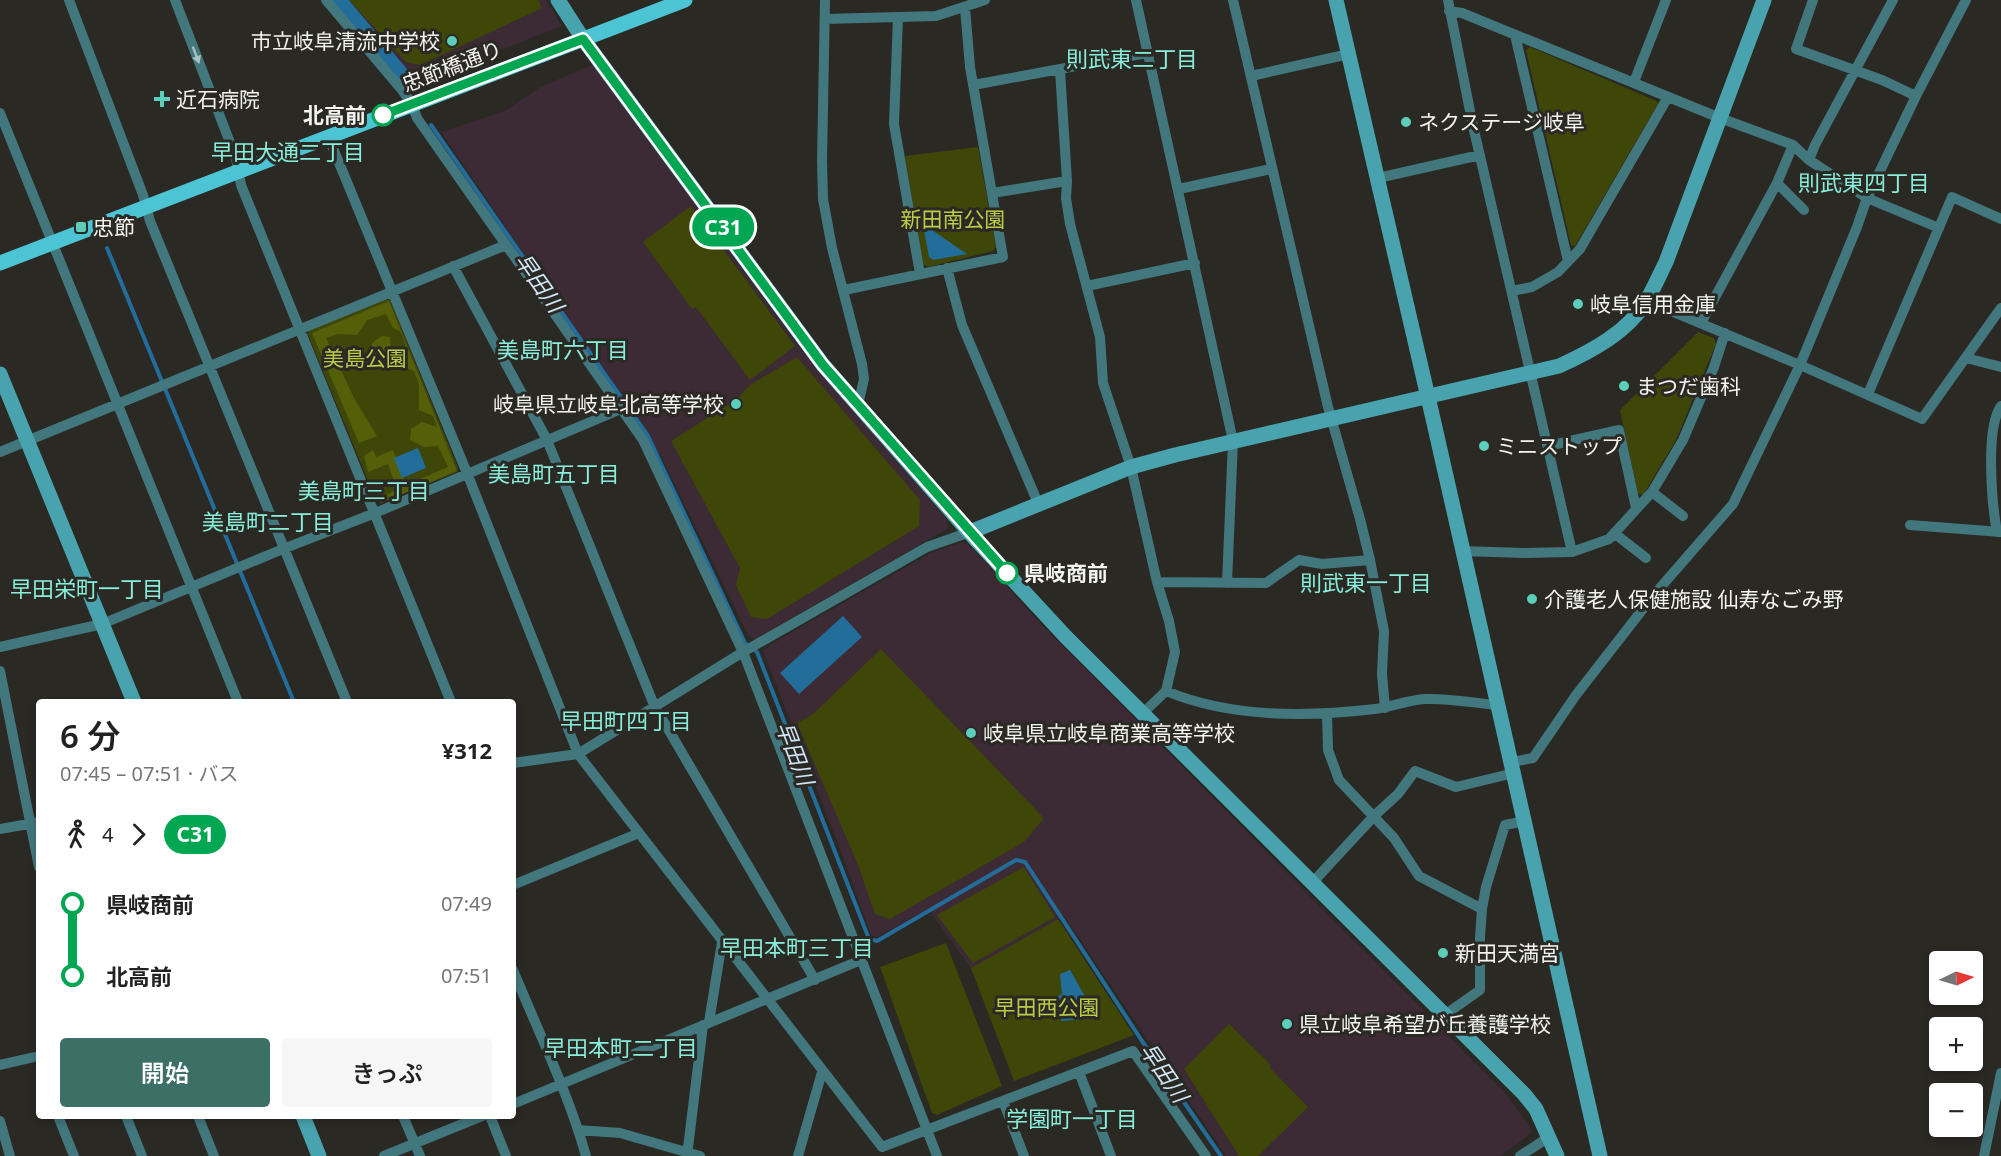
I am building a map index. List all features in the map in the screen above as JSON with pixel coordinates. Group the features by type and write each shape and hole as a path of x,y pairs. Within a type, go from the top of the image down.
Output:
{"main road":[{"name":"忠節橋通り","path":"0,263 685,0"}],"street":[{"path":"69,0 147,207 150,221 346,699"},
{"path":"175,0 236,158 241,185 450,699"},
{"path":"326,0 402,90 412,104 417,118 643,440 748,649 861,960 937,1156"},
{"path":"558,0 583,39 823,365 1066,637 1524,1094 1536,1109 1557,1156"},
{"path":"825,0 823,199 832,248 862,364 864,379 858,405"},
{"path":"825,19 936,16 985,0"},
{"path":"1136,0 1233,441 1227,583"},
{"path":"1233,0 1331,418 1370,560 1384,631 1382,674 1385,708"},
{"path":"1336,0 1600,1156"},
{"path":"1634,82 1664,0"},
{"path":"516,763 578,754 748,649 927,547 1131,467 1233,441 1559,366 1600,346 1617,333 1647,301 1666,262 1764,0"},
{"path":"1813,0 1796,49 1882,80 1916,96"},
{"path":"1809,160 1893,0"},
{"path":"1313,882 1374,816 1398,794 1415,771 1456,787 1533,758 1575,696 1653,596 1733,504 1800,365 1867,198 1966,0"},
{"path":"1449,5 1462,13 1515,35 1793,145 1809,160 1867,198 1939,228"},
{"path":"1449,5 1480,155 1572,552"},
{"path":"844,290 1003,257 973,85 965,8"},
{"path":"898,17 894,124 920,274"},
{"path":"1515,35 1568,261"},
{"path":"973,85 1148,53"},
{"path":"1251,76 1349,54"},
{"path":"1060,70 1066,198 1070,224 1100,337 1103,383 1131,467 1175,652 1166,691 1143,714"},
{"path":"1512,291 1532,287 1558,272 1580,249 1668,96"},
{"path":"0,113 237,699"},
{"path":"328,136 467,473 578,754 822,1072 880,1152 927,1131 1133,1051 1206,1156"},
{"path":"1701,323 1778,183 1793,145"},
{"path":"1378,178 1480,155"},
{"path":"1179,189 1271,169"},
{"path":"992,193 1067,181"},
{"path":"1778,183 1804,210"},
{"path":"1868,394 1952,197 2001,219"},
{"path":"0,452 506,245"},
{"path":"1087,286 1194,263"},
{"path":"453,266 547,440 654,705 815,980"},
{"path":"947,268 962,325 1038,503"},
{"path":"1647,301 1922,419 2001,308"},
{"path":"1462,551 1572,552 1609,538 1652,492 1683,440 1714,367 1725,333"},
{"path":"1966,358 2001,367"},
{"path":"0,374 133,699"},
{"path":"1910,525 1999,532 1991,456 1997,412 2001,406"},
{"path":"0,647 102,624 375,513 621,409"},
{"path":"1548,446 1619,430 1636,508"},
{"path":"1652,492 1683,516"},
{"path":"1614,533 1646,558"},
{"path":"1157,582 1266,583 1299,561 1322,564 1370,560"},
{"path":"0,671 35,822 0,829"},
{"path":"1166,691 1193,702 1248,711 1327,714 1385,708 1423,699 1498,705"},
{"path":"1327,714 1328,750 1340,780 1394,838 1419,876 1482,909"},
{"path":"1446,1014 1480,990 1480,937 1486,887 1505,825 1525,821"},
{"path":"516,884 639,833"},
{"path":"688,1154 706,1024 722,942"},
{"path":"516,1103 861,960"},
{"path":"516,977 579,1130 585,1156"},
{"path":"0,1065 36,1061"},
{"path":"798,1156 822,1072"},
{"path":"1079,1072 1111,1156"},
{"path":"1984,1156 2001,1073"},
{"path":"1003,1101 1024,1156"},
{"path":"59,1119 74,1156"},
{"path":"127,1119 142,1156"},
{"path":"199,1119 214,1156"},
{"path":"304,1119 319,1156"},
{"path":"405,1119 420,1156"},
{"path":"384,1156 475,1119"},
{"path":"491,1119 506,1156"},
{"path":"0,1121 10,1156"},
{"path":"579,1130 620,1133 700,1156"},
{"path":"1520,1156 1549,1137"}],"shaded area":[{"name":"市立岐阜清流中学校","path":"346,0 546,0 562,26 475,60 460,57 412,77"},
{"name":"岐阜県立岐阜北高等学校","path":"594,64 803,352 948,521 947,529 755,639 749,637 661,456 441,132 505,111 540,87"},
{"path":"962,542 970,546 1041,624 1507,1095 1532,1130 1529,1135 1500,1156 1226,1156 1064,916 971,968 928,909 877,937 871,935 763,651 771,644 931,553"}],"green space":[{"name":"市立岐阜清流中学校","path":"349,0 538,0 542,8 420,65 406,62"},
{"path":"1530,47 1659,102 1575,246 1571,245 1526,50"},
{"name":"新田南公園","path":"978,147 996,247 993,251 928,267 923,264 905,156"},
{"path":"691,206 795,346 750,380 696,307 692,309 643,242"},
{"name":"美島公園","path":"386,299 390,300 458,468 457,472 381,503 376,500 308,335 309,330"},
{"path":"389,301 457,471 381,503 378,500 397,489 388,464 368,472 364,456 373,450 376,457 393,450 406,485 448,467 438,446 424,447 410,440 411,429 422,422 437,427 433,416 419,410 419,384 414,371 407,368 405,343 400,331 393,328 386,314 367,320 357,335 337,334 326,338 354,398 377,436 359,443 312,333"},
{"path":"1698,332 1714,338 1716,344 1676,440 1643,495 1638,493 1620,410"},
{"path":"382,336 390,337 391,349 401,353 398,364 389,370 381,366 381,358 376,359 370,356 372,343"},
{"path":"797,357 920,500 919,526 767,619 751,617 736,585 740,568 671,441 737,399 750,385"},
{"path":"881,649 1044,818 1024,842 890,919 875,914 858,865 797,723 812,715"},
{"path":"1024,867 1055,917 973,963 937,915"},
{"name":"早田西公園","path":"1058,919 1134,1035 1014,1081 971,968"},
{"path":"946,943 1002,1086 937,1115 932,1113 880,967"},
{"path":"1229,1024 1269,1063 1270,1068 1308,1107 1258,1156 1239,1156 1184,1069"}],"water":[{"path":"923,224 967,254 933,260 929,257"},
{"path":"418,448 426,468 402,478 394,458"},
{"path":"843,616 862,637 799,694 780,673"},
{"path":"1070,970 1097,1018 1061,1021 1061,1011 1056,1003 1057,997 1062,994 1060,974"}],"waterway":[{"name":"早田川","path":"335,0 406,84"},
{"name":"早田川","path":"431,125 648,436 745,643 757,652 869,939 877,941 1016,860 1025,862 1142,1041 1221,1156"},
{"path":"107,248 293,699"}],"bus line":[{"name":"C31","path":"383,115 583,39 823,365 1007,573"}],"place":[{"name":"市立岐阜清流中学校","path":"452,41"},
{"name":"近石病院","path":"162,99"},
{"name":"北高前","path":"383,115"},
{"name":"ネクステージ岐阜","path":"1406,122"},
{"name":"忠節","path":"81,227"},
{"name":"岐阜信用金庫","path":"1578,304"},
{"name":"まつだ歯科","path":"1624,386"},
{"name":"岐阜県立岐阜北高等学校","path":"736,404"},
{"name":"ミニストップ","path":"1484,446"},
{"name":"県岐商前","path":"1007,573"},
{"name":"介護老人保健施設 仙寿なごみ野","path":"1532,599"},
{"name":"岐阜県立岐阜商業高等学校","path":"971,733"},
{"name":"新田天満宮","path":"1443,953"},
{"name":"県立岐阜希望が丘養護学校","path":"1287,1024"}],"district":[{"name":"則武東二丁目","path":"1132,58"},
{"name":"早田大通二丁目","path":"288,151"},
{"name":"則武東四丁目","path":"1864,182"},
{"name":"美島町六丁目","path":"563,349"},
{"name":"美島町五丁目","path":"554,473"},
{"name":"美島町三丁目","path":"364,490"},
{"name":"美島町二丁目","path":"268,521"},
{"name":"則武東一丁目","path":"1366,582"},
{"name":"早田栄町一丁目","path":"87,588"},
{"name":"早田町四丁目","path":"626,720"},
{"name":"早田本町三丁目","path":"797,947"},
{"name":"早田本町二丁目","path":"621,1047"},
{"name":"学園町一丁目","path":"1072,1118"}]}
